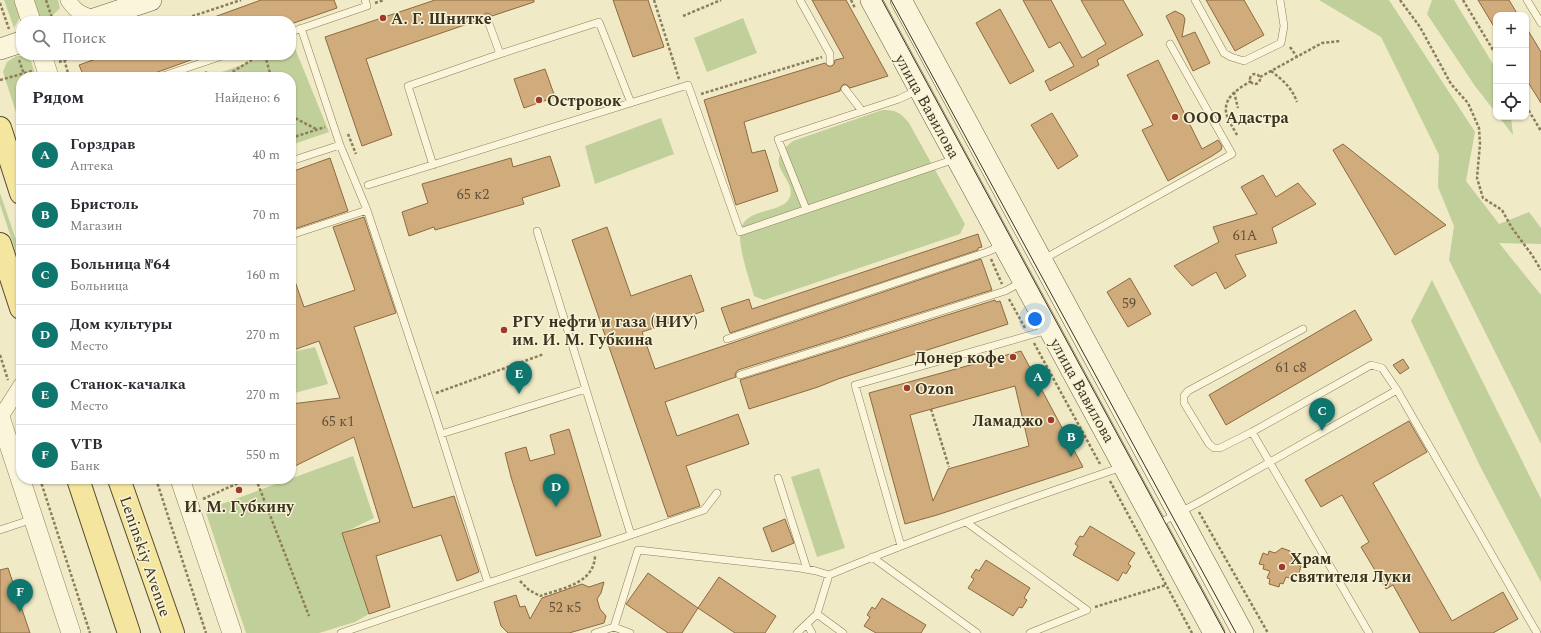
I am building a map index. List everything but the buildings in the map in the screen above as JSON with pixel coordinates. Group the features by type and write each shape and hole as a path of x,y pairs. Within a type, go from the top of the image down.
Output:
{"main road":[{"path":"110,16 151,0"},
{"name":"улица Вавилова","path":"901,0 1179,512 1243,633"},
{"name":"улица Вавилова","path":"865,7 919,89 957,158 995,248 1024,281 1050,330 1114,470 1156,525 1214,633"},
{"path":"0,49 16,44"},
{"path":"0,128 16,178"},
{"path":"0,244 16,293"},
{"path":"80,484 129,633"},
{"name":"Leninskiy Avenue","path":"121,484 173,633"}],"street":[{"path":"24,0 29,16"},
{"path":"68,0 74,9 88,16"},
{"path":"44,60 47,72"},
{"path":"16,393 0,417 16,466"},
{"path":"22,484 72,633"},
{"path":"182,484 232,633"}],"lane":[{"path":"296,30 367,6 365,0"},
{"path":"800,0 830,58"},
{"path":"1195,0 1224,53 1244,61 1281,43 1284,26 1280,0"},
{"path":"1527,0 1541,23"},
{"path":"487,18 500,54"},
{"path":"433,165 408,86 599,22 631,103"},
{"path":"301,28 332,124 367,210 441,434 488,583"},
{"path":"1042,260 1232,154 1170,44"},
{"path":"175,72 210,60"},
{"path":"368,185 688,85 740,232 957,158"},
{"path":"845,89 862,111"},
{"path":"806,209 778,139 899,98 919,89"},
{"path":"296,159 340,145"},
{"path":"296,232 367,210"},
{"path":"537,231 631,535"},
{"path":"727,339 995,248"},
{"path":"740,375 1005,291 1024,281"},
{"path":"1302,329 1188,391 1184,396 1184,402 1209,444 1214,448 1220,448 1252,432 1371,365 1378,366 1386,371 1537,633"},
{"path":"901,546 855,385 1050,330"},
{"path":"441,434 586,389"},
{"path":"1156,525 1397,390"},
{"path":"1252,432 1369,633"},
{"path":"614,627 638,550 807,569 829,575 872,557 966,522 1114,470"},
{"path":"778,478 807,569"},
{"path":"341,633 704,510 717,493"},
{"path":"0,530 33,519"},
{"path":"966,522 1087,610"},
{"path":"872,557 977,633"},
{"path":"797,633 817,614 829,575"},
{"path":"1030,633 1087,610"},
{"path":"817,614 843,633"},
{"path":"807,624 812,633"},
{"path":"596,633 614,627 630,633"}],"path":[{"path":"46,0 51,16"},
{"path":"193,16 241,0"},
{"path":"654,0 682,87"},
{"path":"683,16 721,0"},
{"path":"851,0 865,7"},
{"path":"1400,0 1420,27 1451,84 1468,103 1479,128 1480,144 1477,178 1482,198 1502,210 1512,228 1541,270"},
{"path":"1463,0 1493,50"},
{"path":"1260,77 1322,43 1340,42"},
{"path":"692,97 830,58"},
{"path":"232,72 252,60"},
{"path":"266,60 270,72"},
{"path":"64,61 67,72"},
{"path":"1271,71 1281,78 1293,90 1297,102"},
{"path":"1237,136 1226,112 1227,102 1234,92 1251,81 1250,78 1253,74 1257,74 1260,77"},
{"path":"1251,81 1257,84 1260,82 1260,77"},
{"path":"1234,92 1238,108"},
{"path":"1529,111 1541,132"},
{"path":"296,119 317,130"},
{"path":"296,136 332,124"},
{"path":"995,248 1005,291 1030,336 1114,470 1166,585 1192,633"},
{"path":"428,396 544,354"},
{"path":"931,409 949,467"},
{"path":"42,484 90,633"},
{"path":"158,484 206,633"},
{"path":"197,502 236,484"},
{"path":"258,484 309,616"},
{"path":"515,574 529,590 540,596 581,581 590,573 594,561 595,548"},
{"path":"1087,610 1166,585"}],"green space":[{"path":"4,0 15,0 21,15 16,16 16,24 14,28"},
{"path":"26,0 58,0 60,8 52,16 36,16"},
{"path":"1319,0 1389,0 1475,132 1466,181 1499,224 1529,212 1541,228 1541,244 1499,243 1541,295 1541,444 1449,260 1454,226 1438,187 1439,155 1381,37"},
{"path":"1432,0 1454,0 1493,64 1493,109 1475,86 1427,14"},
{"path":"743,18 757,53 707,72 694,38"},
{"path":"296,51 329,132 296,143 296,72 222,72 255,60 296,60"},
{"path":"16,56 16,60 29,60 31,61 34,72 16,72 16,112 3,72 7,62"},
{"path":"882,110 897,112 909,123 965,224 960,234 764,300 754,296 743,257 740,235 742,226 747,219 754,215 779,207 786,203 790,197 791,190 789,183 781,171 779,164 779,157 783,150 793,141"},
{"path":"661,118 674,154 595,184 585,146"},
{"path":"1501,120 1511,120 1513,135"},
{"path":"0,193 16,239 16,253 0,204"},
{"path":"1432,280 1541,499 1541,582 1481,468 1411,321"},
{"path":"315,347 328,384 296,393 296,351"},
{"path":"353,456 374,518 343,533 369,614 355,622 319,633 246,633 205,510 276,484 296,484 296,477"},
{"path":"819,468 845,548 817,557 791,477"}],"tram line":[{"path":"882,0 1225,633"},
{"path":"891,0 1236,633"}],"place":[{"name":"А. Г. Шнитке","path":"383,18"},
{"name":"Островок","path":"539,100"},
{"name":"ООО Адастра","path":"1175,117"},
{"name":"РГУ нефти и газа (НИУ) им. И. М. Губкина","path":"504,330"},
{"name":"Донер кофе","path":"1013,357"},
{"name":"Ozon","path":"907,388"},
{"name":"Cтанок-качалка","path":"519,394"},
{"name":"Горздрав","path":"1038,397"},
{"name":"Ламаджо","path":"1051,420"},
{"name":"Больница №64","path":"1322,431"},
{"name":"Бристоль","path":"1071,457"},
{"name":"И. М. Губкину","path":"239,490"},
{"name":"Дом культуры","path":"556,507"},
{"name":"Храм святителя Луки","path":"1282,567"},
{"name":"VTB","path":"20,612"}]}
